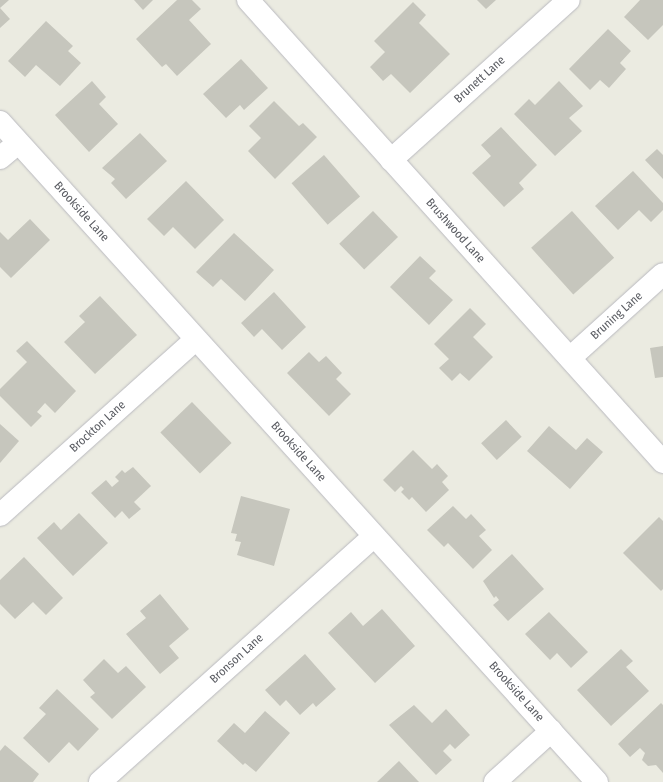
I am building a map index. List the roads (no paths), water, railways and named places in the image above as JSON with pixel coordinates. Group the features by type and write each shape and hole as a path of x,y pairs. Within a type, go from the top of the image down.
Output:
{"street":[{"name":"Brushwood Lane","path":"248,0 663,462"},
{"name":"Brunett Lane","path":"391,160 569,0"},
{"name":"Brookside Lane","path":"0,122 597,782"},
{"path":"0,158 18,143"},
{"name":"Bruning Lane","path":"570,358 663,274"},
{"name":"Brockton Lane","path":"0,515 196,339"},
{"name":"Bronson Lane","path":"100,782 374,536"},
{"path":"495,782 551,731"}]}
